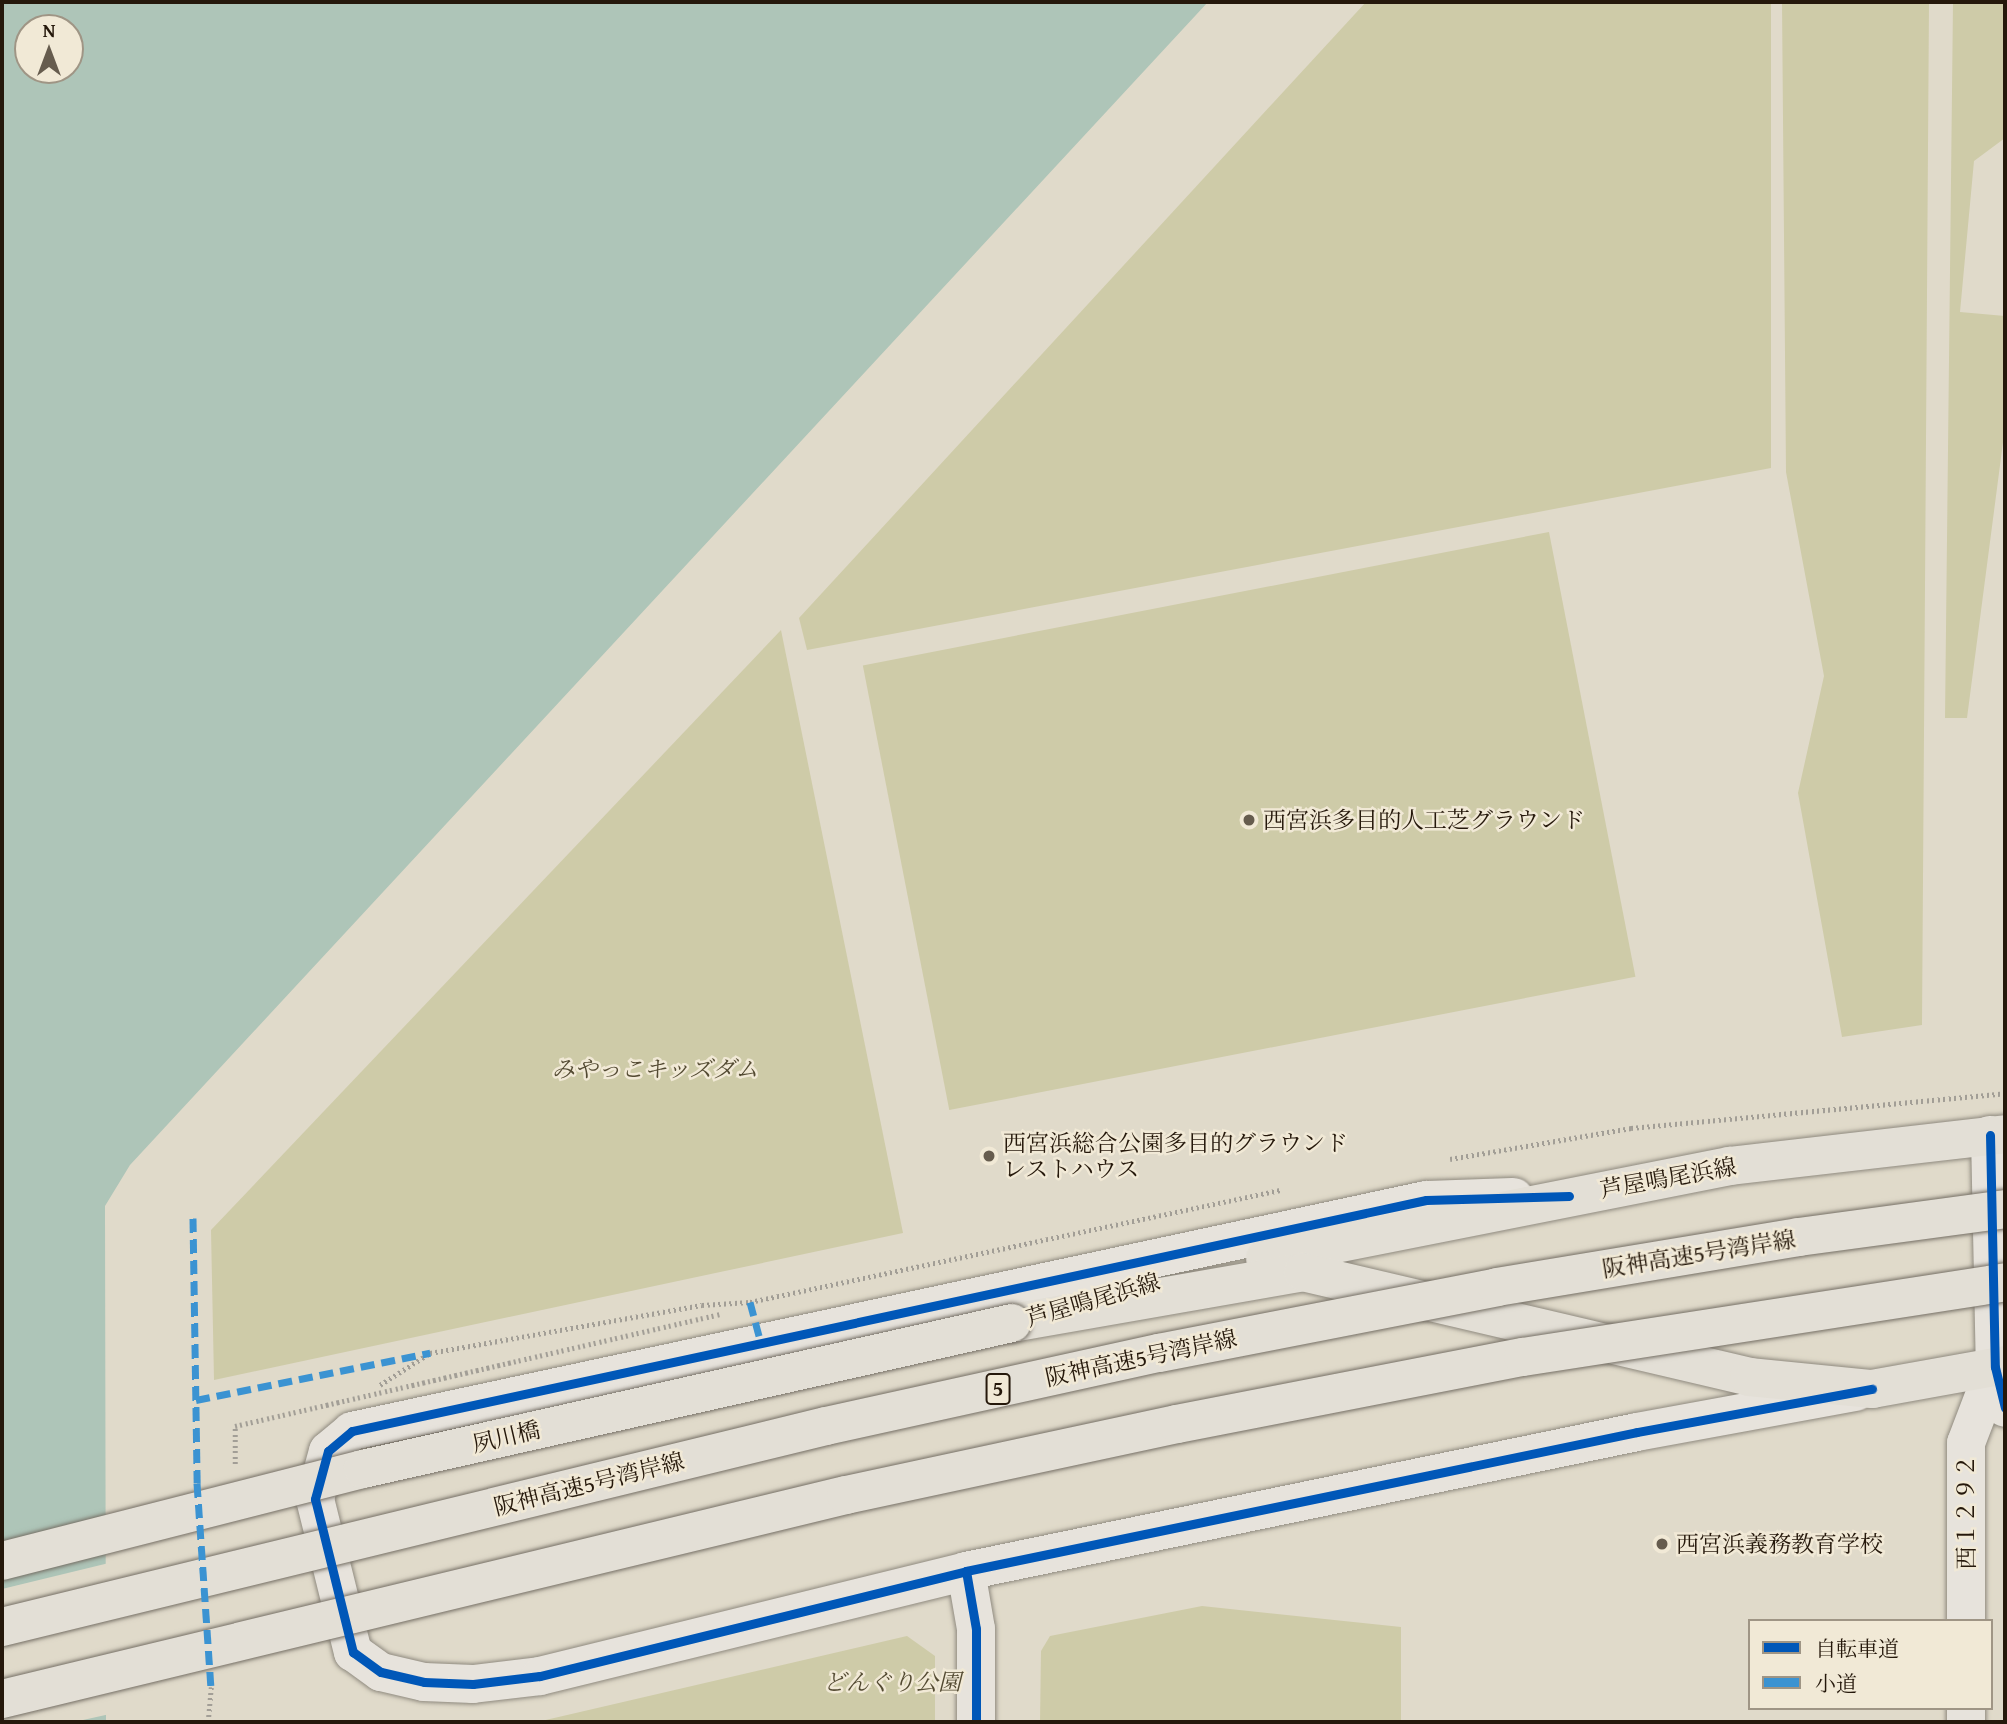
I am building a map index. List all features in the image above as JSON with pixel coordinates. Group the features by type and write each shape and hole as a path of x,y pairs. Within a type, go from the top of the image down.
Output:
{"main road":[{"name":"芦屋鳴尾浜線","path":"1012,1323 1124,1287 1569,1196 1730,1166 1998,1135"},
{"name":"阪神高速5号湾岸線","path":"2,1627 826,1426 1159,1353 1497,1287 1799,1237 2005,1209"},
{"name":"芦屋鳴尾浜線","path":"1012,1323 1303,1272 1749,1377 1872,1389 2000,1366"},
{"path":"2,1699 846,1495 1177,1424 1522,1357 2005,1282"},
{"name":"夙川橋","path":"2,1561 363,1469 1012,1323"}],"street":[{"path":"1998,1135 2000,1366 2005,1408"},
{"path":"1569,1196 1426,1200 352,1431 328,1451 315,1499 353,1652 381,1672 424,1682 473,1685 540,1676 966,1571 1637,1432 1872,1389"},
{"name":"西１２９２","path":"1966,1619 1966,1443 2000,1366"},
{"path":"966,1571 976,1629 976,1722"}],"path":[{"path":"235,1472 235,1426 719,1314"},
{"path":"208,1722 211,1686"}],"green space":[{"path":"1366,2 1771,2 1771,468 807,650 799,618"},
{"path":"1782,2 1929,2 1922,1025 1842,1037 1798,793 1824,676 1786,472"},
{"path":"1953,2 2005,2 2005,138 1974,161 1960,312 2005,316 2005,427 1967,718 1945,718"},
{"name":"西宮浜多目的人工芝グラウンド","path":"1549,532 1635,977 949,1110 863,665"},
{"name":"みやっこキッズダム","path":"781,630 903,1233 214,1380 211,1230"},
{"path":"1202,1606 1401,1627 1401,1722 1040,1722 1041,1651 1050,1636"},
{"name":"どんぐり公園","path":"907,1636 935,1656 935,1722 537,1722"}],"shaded area":[{"path":"2,2 1208,2 130,1165 105,1206 106,1722 2,1722"}],"pier":[{"path":"109,1563 110,1714 74,1722 2,1722 2,1589"}],"marked path":[{"path":"193,1218 197,1483 211,1686"},
{"path":"750,1302 761,1343"},
{"path":"196,1400 430,1353"}],"cycle path":[{"path":"1990,1135 1995,1367 2005,1408"},
{"path":"1569,1196 1426,1200 352,1431 328,1451 315,1499 353,1652 381,1672 424,1682 473,1684 540,1676 966,1571 1637,1432 1872,1389"},
{"path":"966,1571 976,1629 976,1722"}],"place":[{"name":"西宮浜多目的人工芝グラウンド","path":"1249,820"},
{"name":"西宮浜総合公園多目的グラウンド レストハウス","path":"989,1156"},
{"name":"西宮浜義務教育学校","path":"1662,1544"}]}
